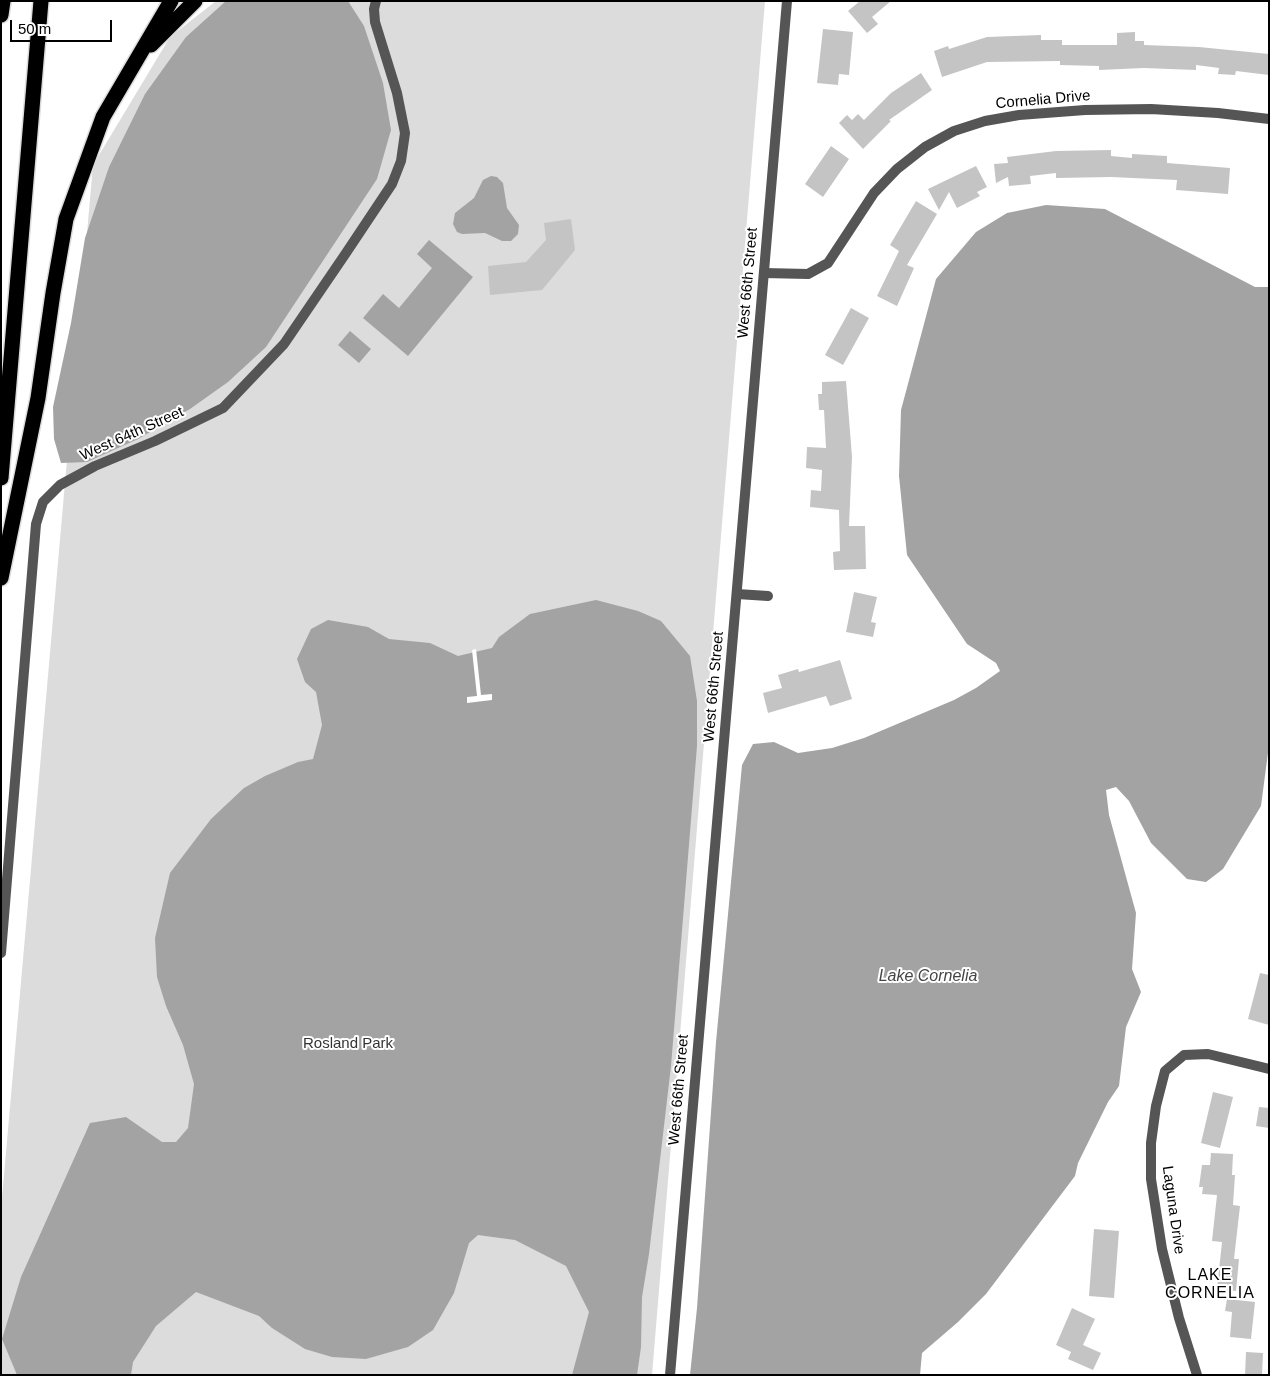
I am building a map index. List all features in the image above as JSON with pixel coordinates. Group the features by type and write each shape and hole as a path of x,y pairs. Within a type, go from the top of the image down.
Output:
{"highway":[{"path":"1,15 3,1"},
{"path":"1,478 41,1"},
{"path":"1,578 38,398 66,219 103,117 171,1"},
{"path":"134,62 195,1"}],"street":[{"name":"West 64th Street","path":"1,953 36,524 42,502 60,485 95,466 155,441 223,408 284,344 392,184 401,161 405,133 397,93 375,22 374,9 376,1"},
{"name":"West 66th Street","path":"670,1375 787,1"},
{"name":"Cornelia Drive","path":"764,273 808,274 828,263 874,192 898,169 925,148 946,135 985,120 1057,112 1123,109 1218,112 1269,119"},
{"path":"737,594 768,596"},
{"name":"Laguna Drive","path":"1197,1375 1179,1318 1164,1257 1151,1179 1150,1143 1156,1106 1165,1071 1184,1055 1208,1054 1269,1069"}],"green space":[{"name":"Rosland Park","path":"216,1 765,1 652,1375 1,1375 1,1209 93,165 170,37"}],"water":[{"path":"226,1 348,1 364,26 383,83 391,130 377,179 266,347 228,382 190,409 138,439 87,462 61,463 54,439 53,407 71,323 85,238 109,167 145,94 186,37"},
{"path":"491,176 497,177 503,183 507,208 519,225 518,234 511,241 502,241 485,233 462,234 457,232 453,224 455,213 474,198 483,180"},
{"name":"Lake Cornelia","path":"1046,205 1105,209 1255,287 1269,287 1269,745 1261,806 1223,869 1206,882 1187,879 1151,843 1129,801 1116,787 1106,790 1109,815 1136,913 1132,969 1141,992 1126,1027 1119,1086 1108,1102 1078,1163 1075,1176 986,1294 958,1322 922,1353 920,1375 690,1375 697,1308 716,1042 742,765 753,744 774,742 798,753 832,748 864,738 954,700 976,688 1000,671 996,663 967,644 907,555 899,476 901,410 936,279 976,232 1007,213"},
{"path":"429,240 473,277 408,356 363,318 383,294 399,308 432,268 417,254"},
{"path":"350,331 371,349 359,363 338,345"},
{"path":"596,600 638,611 661,621 690,656 697,701 697,746 671,1066 649,1254 642,1297 641,1347 637,1375 572,1375 589,1312 566,1266 515,1240 478,1235 469,1243 454,1293 433,1330 408,1347 366,1359 332,1357 305,1349 272,1328 259,1316 196,1292 156,1326 133,1362 131,1375 17,1375 2,1339 21,1277 90,1123 126,1117 162,1142 176,1142 188,1128 194,1084 183,1045 166,1006 157,977 155,938 170,873 211,819 244,788 265,776 298,762 313,759 322,725 316,692 305,682 297,659 311,629 328,620 368,627 389,639 430,643 458,656 492,648 499,637 530,614"}],"pier":[{"path":"476,649 481,695 492,694 492,700 467,703 467,697 477,696 472,650"}],"building":[{"path":"860,1 891,1 872,17 878,24 867,33 848,11"},
{"path":"823,29 853,32 849,75 839,74 838,85 817,83"},
{"path":"1135,32 1135,41 1144,41 1144,45 1199,47 1269,54 1269,75 1236,71 1235,75 1218,74 1219,68 1196,65 1196,70 1144,68 1099,70 1099,66 1060,65 1060,61 987,62 942,77 934,51 948,46 949,49 987,37 1041,35 1041,40 1062,40 1062,45 1117,45 1117,33"},
{"path":"921,73 932,90 889,120 891,121 863,149 839,123 847,115 852,120 858,114 864,120 891,93"},
{"path":"831,146 849,159 823,197 805,184"},
{"path":"1111,150 1111,156 1132,158 1132,154 1167,156 1167,163 1230,168 1228,194 1176,190 1177,180 1111,177 1056,178 1056,173 1030,176 1031,184 1009,186 1008,177 996,183 994,164 1008,163 1007,157 1056,151"},
{"path":"976,166 987,187 977,192 980,196 957,208 949,192 939,210 928,189"},
{"path":"916,201 937,214 907,265 914,268 897,306 877,296 899,251 890,245"},
{"path":"571,219 575,250 542,290 490,295 488,266 526,262 546,240 544,223"},
{"path":"851,308 869,318 843,365 825,355"},
{"path":"846,381 852,457 849,526 865,526 866,569 834,570 833,552 840,551 839,510 810,507 811,490 821,491 822,470 806,468 807,447 826,448 824,410 819,410 818,394 822,394 822,382"},
{"path":"854,592 877,597 871,622 876,623 873,637 846,632"},
{"path":"840,660 852,699 830,706 826,696 768,713 763,693 782,688 778,675 798,669 799,672"},
{"path":"1260,973 1269,975 1269,1025 1248,1019"},
{"path":"1213,1092 1233,1097 1220,1148 1201,1143"},
{"path":"1259,1107 1269,1108 1269,1128 1256,1126"},
{"path":"1211,1153 1233,1154 1232,1175 1235,1175 1233,1205 1240,1206 1234,1259 1239,1259 1236,1291 1217,1289 1222,1242 1212,1241 1217,1195 1202,1194 1203,1187 1199,1187 1202,1165 1210,1165"},
{"path":"1094,1229 1119,1231 1114,1298 1089,1296"},
{"path":"1227,1299 1255,1302 1251,1339 1230,1337 1232,1312 1225,1311"},
{"path":"1072,1308 1095,1319 1083,1345 1101,1353 1093,1370 1068,1359 1071,1352 1056,1345"},
{"path":"1246,1352 1263,1353 1262,1375 1245,1375"}],"district":[{"name":"LAKE CORNELIA","path":"1210,1285"}]}
